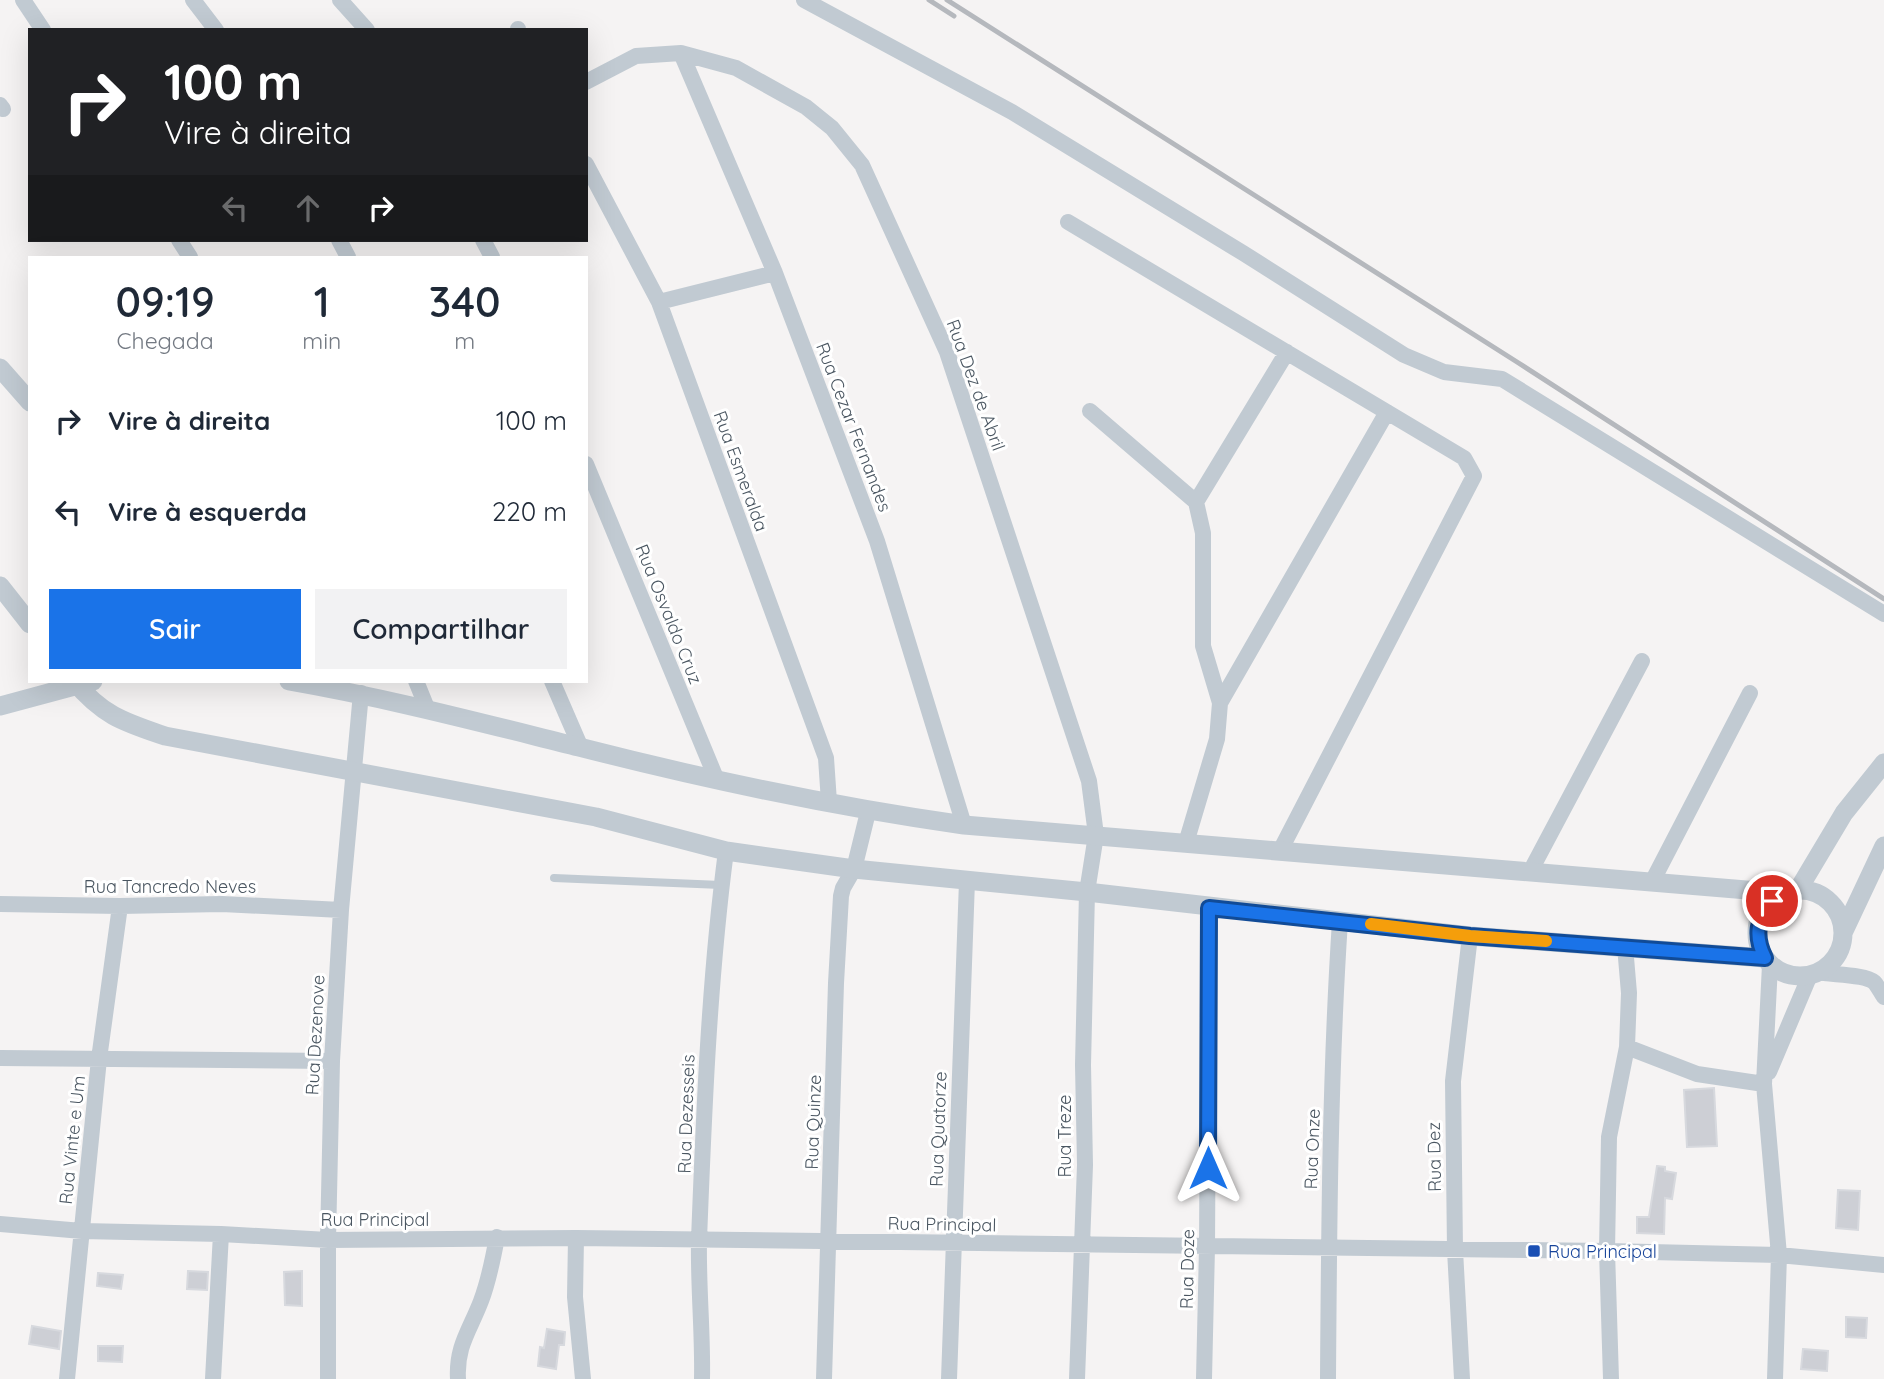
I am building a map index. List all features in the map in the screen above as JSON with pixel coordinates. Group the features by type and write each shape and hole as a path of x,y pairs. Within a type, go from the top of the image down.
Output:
{"street":[{"path":"193,0 214,28"},
{"path":"340,0 365,28"},
{"path":"804,0 1012,112 1404,355 1444,372 1502,379 1884,614"},
{"path":"26,1 42,28"},
{"name":"Rua Dez de Abril","path":"588,81 636,56 681,53 736,68 806,107 832,128 862,165 947,352 1088,781 1096,835 1087,892"},
{"name":"Rua Cezar Fernandes","path":"681,53 775,273 877,541 964,825"},
{"name":"Rua Esmeralda","path":"588,168 659,302 826,758 830,802"},
{"path":"1068,222 1464,458 1474,476 1280,851"},
{"path":"659,302 775,273"},
{"path":"1196,502 1287,352"},
{"path":"0,368 28,400"},
{"path":"1090,411 1196,502 1203,533 1203,646 1220,703 1217,739 1186,843"},
{"path":"1220,703 1387,412"},
{"name":"Rua Osvaldo Cruz","path":"588,469 716,778"},
{"path":"0,586 28,621"},
{"path":"1530,872 1642,661"},
{"path":"0,706 78,683"},
{"path":"82,683 104,712 165,736 596,817 726,851 854,869 1087,892 1470,936 1625,946 1768,961 1796,976 1814,973 1867,978 1875,983 1884,997"},
{"path":"301,683 428,708 581,748 868,812 964,825 1652,882 1811,892 1824,897 1841,919 1841,947 1834,960 1814,973 1764,1084"},
{"path":"417,683 428,708"},
{"path":"553,683 581,748"},
{"name":"Rua Dezenove","path":"328,1379 332,1061 341,910 361,693"},
{"path":"1652,882 1750,693"},
{"path":"1774,1379 1779,1255 1764,1084 1768,961 1759,946 1759,922 1772,901 1791,892 1844,813 1884,763"},
{"name":"Rua Quinze","path":"824,1379 839,931 843,888 854,869 868,812"},
{"path":"1843,933 1884,846"},
{"name":"Rua Dezesseis","path":"702,1379 699,1241 709,1012 726,851"},
{"name":"Rua Quatorze","path":"949,1379 967,881"},
{"name":"Rua Treze","path":"1077,1379 1082,1245 1087,892"},
{"name":"Rua Tancredo Neves","path":"0,904 222,904 341,910"},
{"name":"Rua Vinte e Um","path":"67,1379 99,1059 120,906"},
{"name":"Rua Doze","path":"1204,1379 1208,1247 1209,908"},
{"name":"Rua Onze","path":"1328,1379 1328,1248 1335,993 1340,921"},
{"name":"Rua Dez","path":"1462,1379 1455,1250 1453,1082 1470,936"},
{"path":"1611,1379 1607,1251 1609,1136 1627,1047 1629,993 1625,946"},
{"path":"1627,1047 1697,1074 1764,1084"},
{"path":"0,1058 332,1061"},
{"name":"Rua Principal","path":"0,1224 82,1231 328,1240 497,1237 1607,1251 1779,1255 1884,1265"},
{"path":"213,1379 221,1234"},
{"path":"458,1379 457,1364 461,1343 481,1301 492,1268 497,1237"},
{"path":"576,1238 575,1297 583,1379"}],"lane":[{"path":"554,878 721,885"}],"building":[{"path":"1714,1088 1717,1146 1687,1147 1684,1090"},
{"path":"1657,1166 1676,1173 1672,1199 1665,1198 1664,1234 1637,1233 1637,1217 1649,1217"},
{"path":"1838,1190 1860,1191 1858,1230 1836,1228"},
{"path":"188,1271 208,1272 207,1290 187,1289"},
{"path":"302,1271 302,1306 285,1305 284,1272"},
{"path":"98,1273 123,1275 121,1289 97,1286"},
{"path":"1846,1317 1867,1318 1866,1338 1846,1337"},
{"path":"32,1326 61,1331 59,1349 29,1344"},
{"path":"547,1329 565,1332 564,1345 559,1345 556,1369 538,1366 540,1347 544,1348"},
{"path":"98,1346 123,1346 122,1362 98,1361"},
{"path":"1803,1349 1828,1351 1827,1371 1801,1369"}],"railway":[{"path":"929,0 954,16"},
{"path":"947,0 1884,599"}],"slow traffic":[{"path":"1371,924 1470,936 1546,941"}],"place":[{"name":"Rua Principal","path":"1534,1251"}],"route":[{"path":"1208,1168 1209,908 1470,936 1765,958 1759,946 1759,922 1772,901"}]}
